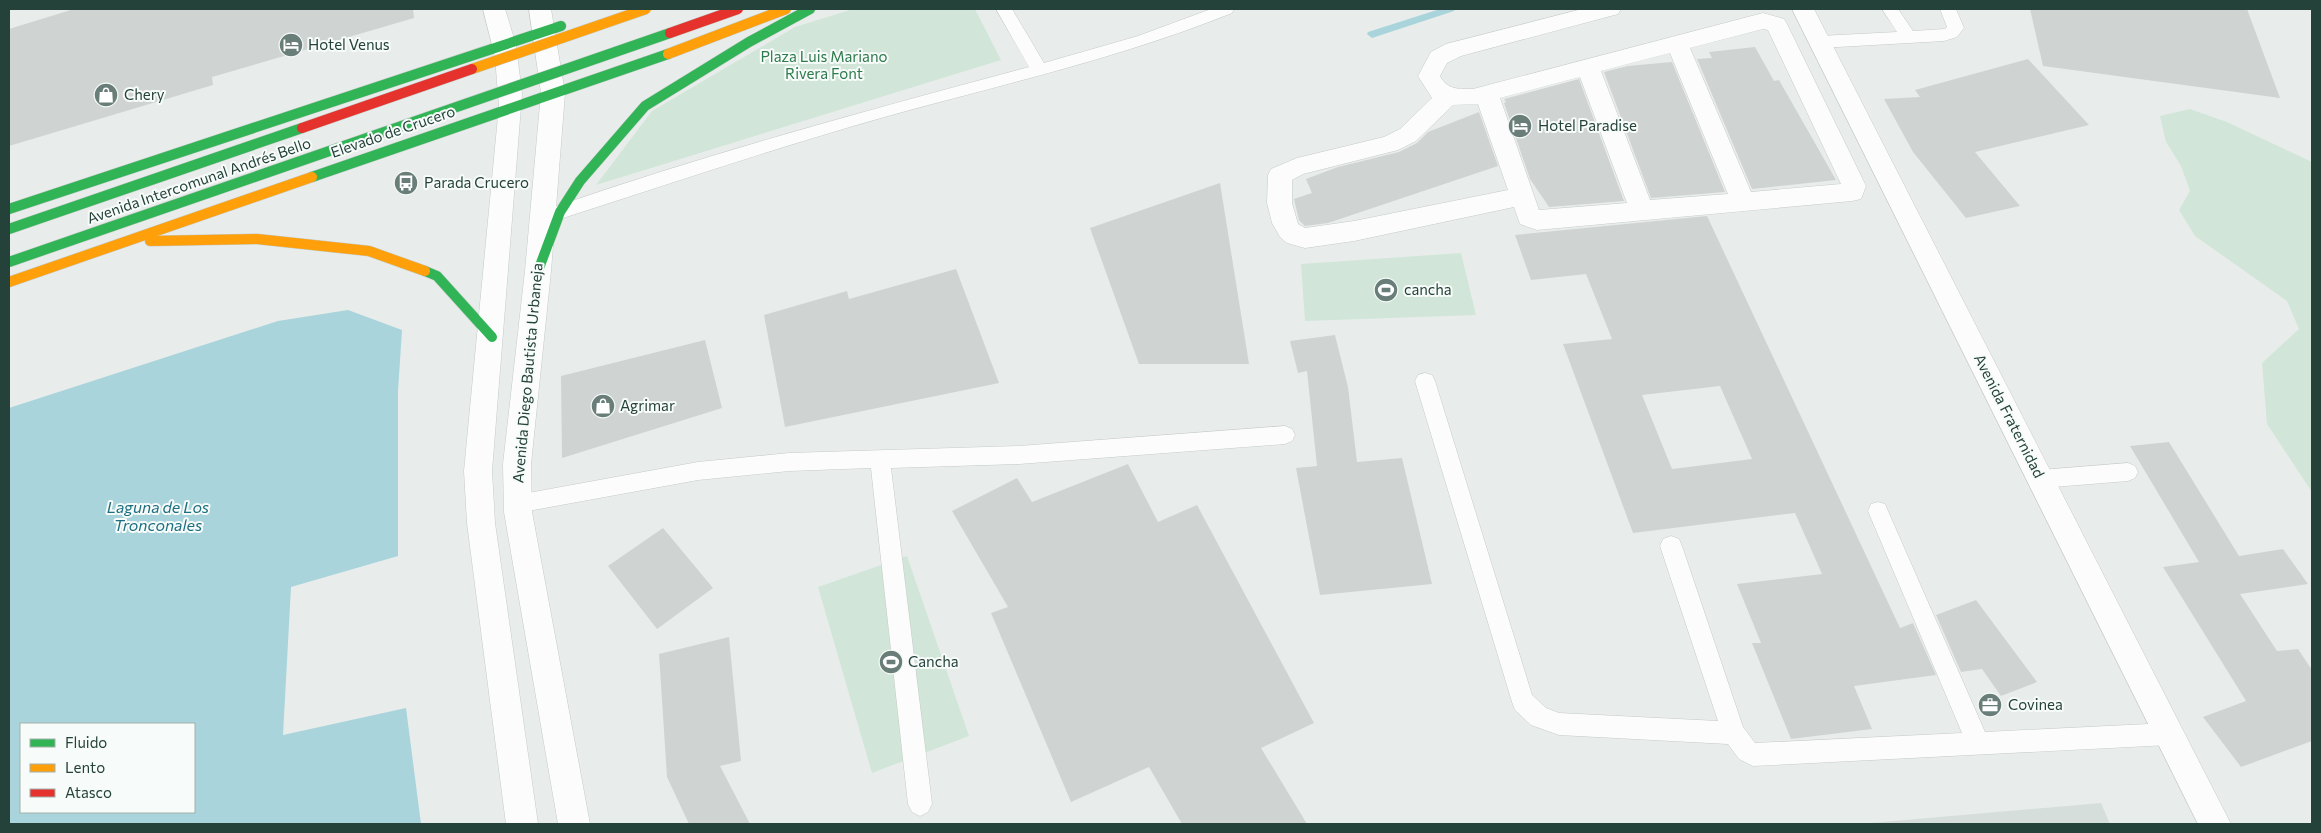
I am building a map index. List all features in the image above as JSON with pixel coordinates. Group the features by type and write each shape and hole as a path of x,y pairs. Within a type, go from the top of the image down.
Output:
{"main road":[{"path":"542,17 550,24 579,20 612,9"},
{"name":"Avenida Intercomunal Andrés Bello","path":"9,229 646,9"},
{"name":"Avenida Intercomunal Andrés Bello","path":"9,262 738,9"},
{"name":"Elevado de Crucero","path":"9,282 511,106 675,51 786,9"},
{"path":"538,271 560,212 580,181 645,106 750,42 810,9"},
{"path":"473,55 499,26 542,17 579,20"},
{"path":"9,209 473,55 494,40 499,26"},
{"path":"129,241 257,239 369,251 437,276 492,336"}],"street":[{"path":"1486,94 1524,196 1529,217 1537,220 1852,192 1854,186 1776,24 1763,20 1486,94 1448,96 1434,89 1429,76 1438,58 1454,50 1610,9"},
{"name":"Avenida Fraternidad","path":"1803,9 2215,824"},
{"name":"Avenida Diego Bautista Urbaneja","path":"542,17 553,93 538,271 517,464 517,504 574,824"},
{"path":"499,26 510,76 511,106 492,336 478,471 481,523 522,824"},
{"path":"1677,44 1743,201"},
{"path":"1588,67 1642,211"},
{"path":"1448,96 1408,135 1390,144 1297,167 1280,175 1279,193 1283,222 1291,233 1305,238 1354,232 1524,196"}],"lane":[{"path":"1004,9 1039,70"},
{"path":"1890,9 1909,38"},
{"path":"1820,42 1909,38 1951,33 1956,28 1948,9"},
{"path":"560,212 628,188 888,110 1039,70 1173,31 1214,11"},
{"path":"1425,381 1523,702 1539,717 1559,724 1734,733"},
{"path":"517,504 698,471 788,462 880,461 1019,455 1285,435"},
{"path":"880,461 920,804"},
{"path":"2041,479 2128,472"},
{"path":"1878,511 1979,745"},
{"path":"1670,546 1734,733 1747,751 1758,756 2169,734"}],"shaded area":[{"path":"2101,803 2110,824 1859,824"}],"green space":[{"name":"Plaza Luis Mariano Rivera Font","path":"853,9 975,9 1001,60 596,185 652,111 795,27"},
{"path":"2190,109 2227,122 2312,162 2312,492 2267,424 2262,363 2299,329 2287,301 2195,236 2179,210 2190,191 2181,166 2166,142 2160,116"},
{"name":"cancha","path":"1461,253 1476,315 1305,321 1301,264"},
{"name":"Cancha","path":"907,556 969,736 872,773 818,587"}],"water":[{"name":"Laguna de Los Tronconales","path":"348,310 402,330 398,391 398,556 291,587 283,735 406,708 421,824 9,824 9,408 278,321"}],"building":[{"path":"74,9 413,9 414,18 212,77 213,85 9,146 9,29"},
{"path":"2030,9 2247,9 2280,98 2043,66"},
{"path":"1755,47 1774,81 1779,80 1836,180 1752,189 1697,59 1712,58 1709,52"},
{"path":"2028,59 2089,125 1975,152 2020,206 1966,218 1913,152 1884,99 1920,97 1915,90"},
{"path":"1672,62 1725,192 1651,198 1604,72 1628,66"},
{"path":"1579,79 1624,201 1549,207 1530,179 1504,99"},
{"path":"1479,112 1498,166 1328,223 1305,226 1299,220 1294,199 1312,193 1306,179 1338,167 1399,152 1417,143 1428,132"},
{"path":"1220,183 1249,364 1139,364 1090,228"},
{"path":"1707,216 1900,628 1913,623 1936,675 1854,686 1872,729 1791,739 1752,643 1761,643 1737,584 1822,574 1795,513 1633,533 1563,344 1612,339 1586,274 1531,280 1515,235","holes":["1720,386 1752,459 1672,469 1642,395"]},
{"path":"956,269 999,383 785,427 764,315 847,291 849,299"},
{"path":"1335,335 1348,387 1357,462 1402,458 1432,584 1320,595 1296,468 1317,466 1307,371 1298,373 1290,341"},
{"path":"705,340 722,408 562,458 561,376"},
{"path":"2169,442 2239,556 2283,549 2308,584 2240,594 2277,651 2298,649 2312,670 2312,741 2241,767 2203,717 2246,701 2163,567 2199,562 2130,446"},
{"path":"1128,464 1158,522 1197,505 1314,723 1261,748 1307,824 1182,824 1149,767 1071,802 991,613 1008,607 952,511 1017,478 1032,502"},
{"path":"663,528 713,588 657,629 608,566"},
{"path":"1976,600 2037,682 2001,696 1982,669 1961,672 1936,615"},
{"path":"729,637 741,761 720,766 750,824 689,824 667,777 659,654"}],"waterway":[{"path":"1372,34 1450,9"}],"traffic: fast":[{"path":"538,271 560,212 580,181 645,106 749,42 810,9"},
{"path":"9,209 561,26"},
{"path":"9,262 670,33"},
{"path":"312,177 668,54"},
{"path":"9,229 302,128"},
{"path":"425,271 437,276 492,337"}],"traffic: slow":[{"path":"472,69 646,9"},
{"path":"668,54 786,9"},
{"path":"9,282 312,177"},
{"path":"150,241 257,239 369,251 425,271"}],"traffic: jam":[{"path":"670,33 738,9"},
{"path":"302,128 472,69"}],"place":[{"name":"Hotel Venus","path":"291,45"},
{"name":"Chery","path":"106,95"},
{"name":"Hotel Paradise","path":"1520,126"},
{"name":"Parada Crucero","path":"406,183"},
{"name":"cancha","path":"1386,290"},
{"name":"Agrimar","path":"603,406"},
{"name":"Cancha","path":"891,662"},
{"name":"Covinea","path":"1990,705"}]}
